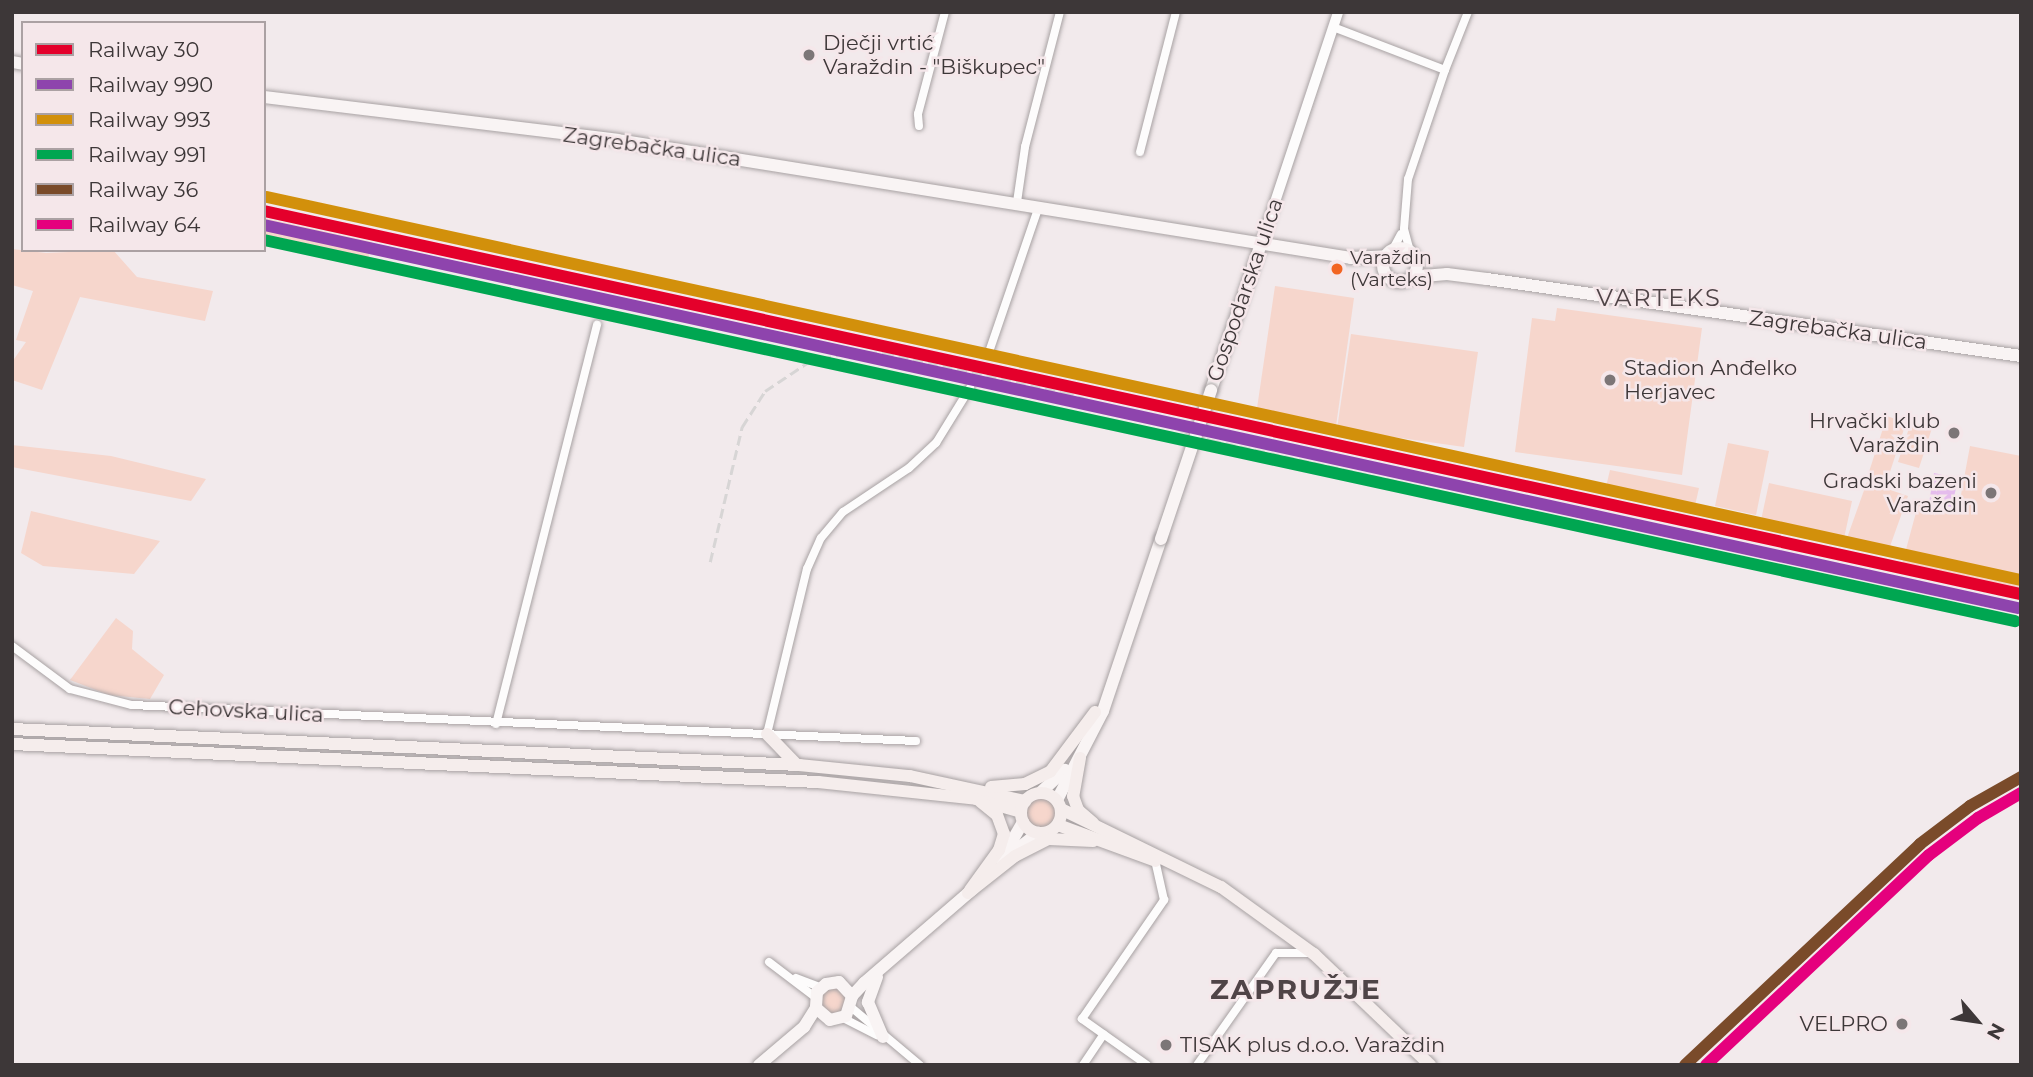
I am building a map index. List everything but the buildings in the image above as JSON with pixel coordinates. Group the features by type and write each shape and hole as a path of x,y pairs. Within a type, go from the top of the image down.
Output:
{"main road":[{"name":"Zagrebačka ulica","path":"266,97 617,140 1262,241 1351,258 1398,282 1412,277 1447,274 2021,356"},
{"name":"Gospodarska ulica","path":"1059,804 1110,690 1262,241"},
{"name":"Zagrebačka ulica","path":"1351,258 1389,253 1413,256 1447,274"},
{"path":"1386,274 1389,253"},
{"path":"1412,277 1413,256"},
{"path":"12,744 794,780 976,793 1016,787 1050,772 1110,690"},
{"path":"986,876 1023,812 1064,772 1095,712"},
{"path":"12,729 799,765 976,793 1023,812 1038,834"},
{"path":"767,734 784,756 799,765"},
{"path":"1080,758 1074,802 1083,816 1105,830"},
{"path":"968,893 999,850 1004,834 997,815 976,793"},
{"path":"1040,793 1105,830 1184,865 1236,898 1314,954 1430,1065"},
{"path":"1058,825 1059,804"},
{"path":"968,893 1021,842 1058,825 1111,842 1236,898"},
{"path":"819,1002 843,1018 850,996 888,960 1015,856 1048,839 1111,842"},
{"path":"883,1037 868,1002 870,988 888,960"},
{"path":"759,1065 804,1027 832,982 850,996"}],"street":[{"path":"919,126 945,12"},
{"path":"1017,202 1025,147 1060,12"},
{"path":"1140,152 1176,12"},
{"name":"Gospodarska ulica","path":"1262,241 1338,12"},
{"path":"1413,256 1404,229 1408,179 1468,12"},
{"path":"1334,27 1445,70"},
{"path":"989,352 1039,205"},
{"path":"1389,253 1404,229"},
{"path":"496,724 597,325"},
{"path":"767,734 807,569 821,538 842,512 909,468 936,443 970,388"},
{"name":"Cehovska ulica","path":"12,646 70,689 115,703 496,724 916,741"},
{"path":"1147,1065 1082,1019 1164,900 1154,860"},
{"path":"1197,1065 1276,953 1314,954"},
{"path":"769,962 793,977 819,1002"},
{"path":"850,996 883,1037"},
{"path":"843,1018 883,1037 920,1065"},
{"path":"1083,1065 1104,1034"}],"shaded area":[{"path":"266,218 372,242 366,268 266,245"},
{"path":"12,249 46,253 115,252 137,277 213,291 205,321 80,297 42,390 12,380 12,362 26,342 16,340 33,291 12,285"},
{"path":"1275,286 1354,298 1336,426 1256,415"},
{"name":"Stadion Anđelko Herjavec","path":"1557,308 1702,328 1682,475 1515,452 1532,318 1555,321"},
{"path":"1351,334 1478,352 1464,447 1337,429"},
{"path":"1887,416 1906,423 1887,481 1868,475"},
{"path":"1911,422 1932,428 1919,468 1898,462"},
{"path":"1728,443 1769,451 1756,515 1715,506"},
{"path":"12,445 111,456 206,479 191,501 12,467"},
{"path":"1970,446 2021,456 2021,594 1901,568 1918,505 1958,511"},
{"path":"1610,470 1699,488 1694,510 1605,491"},
{"path":"1934,473 1958,478 1952,507 1929,503"},
{"path":"1867,482 1908,496 1888,552 1847,538"},
{"path":"1769,483 1852,501 1843,543 1760,525"},
{"path":"31,511 160,541 134,574 43,566 21,553"},
{"path":"116,618 133,631 132,649 164,675 150,699 109,695 70,680"},
{"path":"1042,796 1053,801 1058,812 1053,823 1042,828 1031,823 1026,812 1031,801"},
{"path":"837,987 848,1000 839,1015 825,1012 820,999 824,991"}],"railway":[{"path":"710,562 742,427 765,391 807,363 852,351 884,353 1073,395"},
{"path":"1064,392 1211,440 1460,495"}],"rail line":[{"name":"993","path":"267,197 2021,580"},
{"name":"30","path":"266,211 2021,594"},
{"name":"990","path":"266,225 2018,608"},
{"name":"991","path":"266,240 2015,621"},
{"name":"36","path":"1685,1065 1920,844 1970,806 2021,777"},
{"name":"64","path":"1706,1065 1929,855 1978,818 2021,793"}],"place":[{"name":"Dječji vrtić Varaždin - \"Biškupec\"","path":"809,55"},
{"name":"Varaždin (Varteks)","path":"1337,269"},
{"name":"Stadion Anđelko Herjavec","path":"1610,380"},
{"name":"Hrvački klub Varaždin","path":"1954,433"},
{"name":"Gradski bazeni Varaždin","path":"1991,493"},
{"name":"VELPRO","path":"1902,1024"},
{"name":"TISAK plus d.o.o. Varaždin","path":"1166,1045"}],"district":[{"name":"VARTEKS","path":"1659,298"},
{"name":"ZAPRUŽJE","path":"1296,989"}]}
